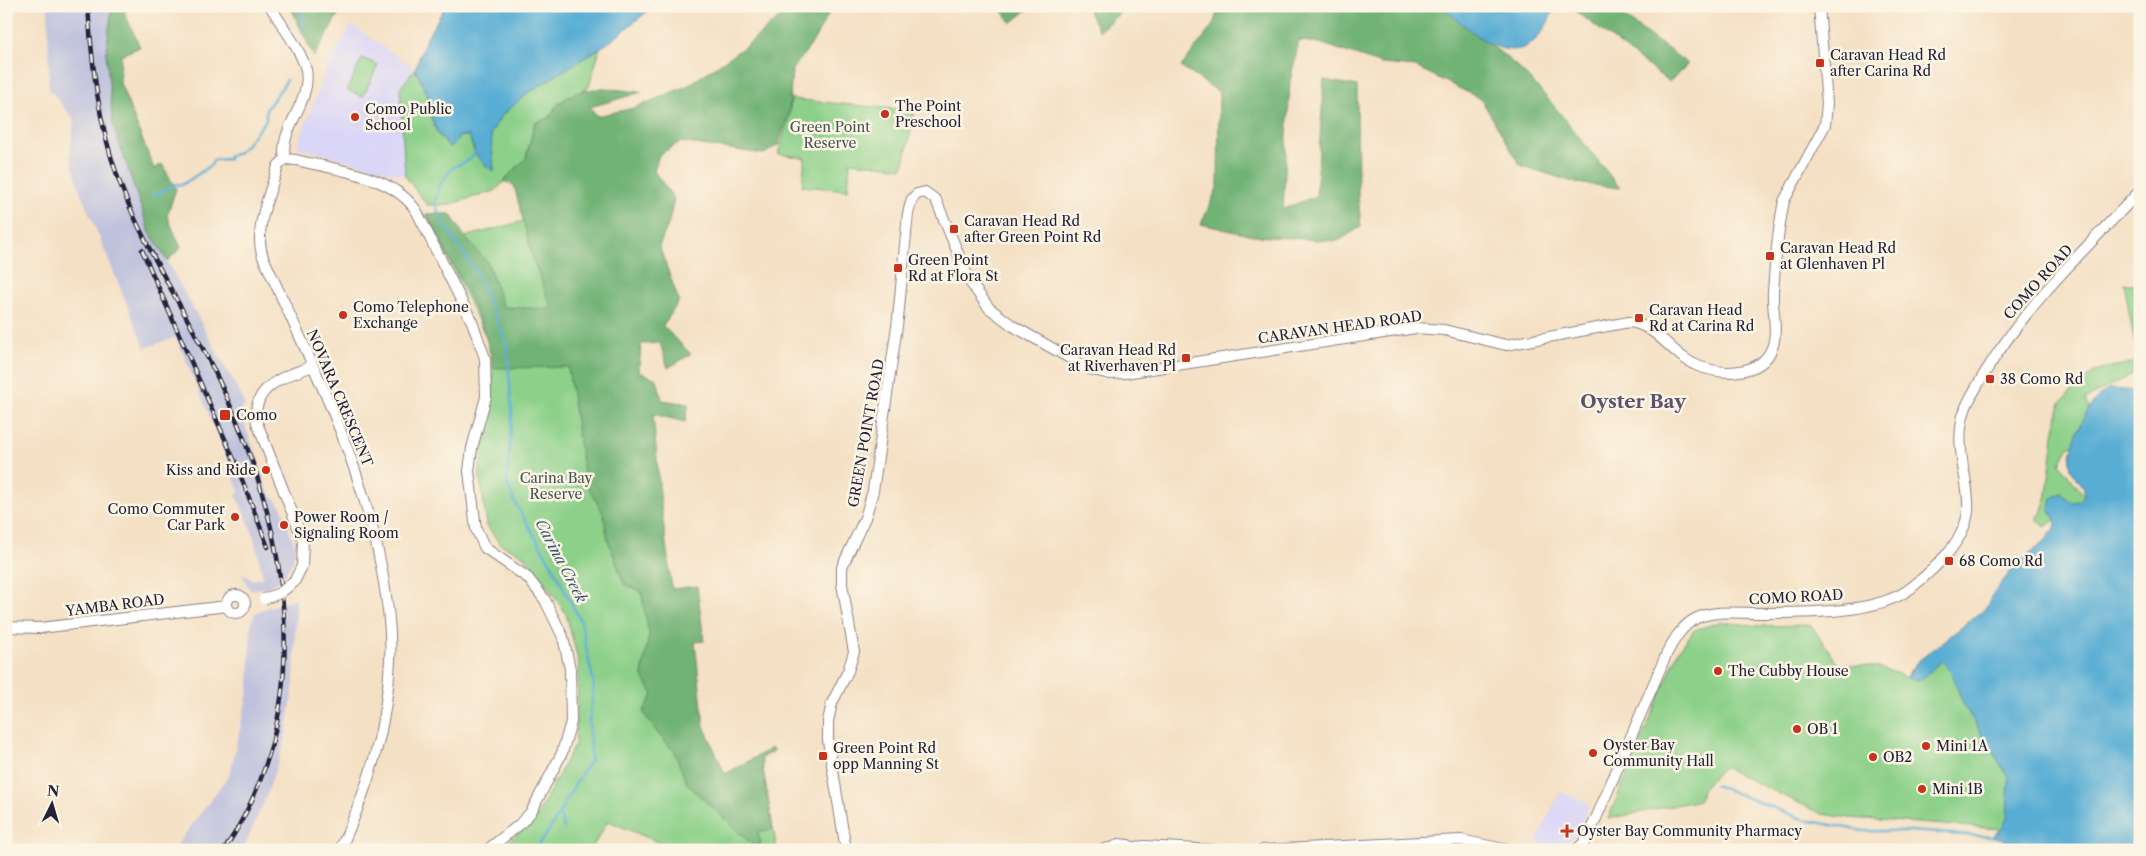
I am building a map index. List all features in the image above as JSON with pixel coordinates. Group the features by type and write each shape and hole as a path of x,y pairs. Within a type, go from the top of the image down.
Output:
{"street":[{"name":"NOVARA CRESCENT","path":"270,6 306,69 307,83 304,96 285,144 285,159 278,166 261,227 260,243 263,257 342,432 359,478 378,549 389,623 390,659 382,731 370,775 357,812 340,850"},
{"name":"CARAVAN HEAD ROAD","path":"920,193 928,193 936,200 970,282 989,308 1001,318 1069,358 1090,369 1103,373 1124,373 1416,328 1444,330 1506,345 1629,322 1651,329 1689,362 1722,372 1740,373 1750,370 1761,362 1774,343 1773,296 1784,201 1825,125 1826,104 1819,6"},
{"path":"285,159 296,160 388,185 406,198 417,212 472,322 485,358 487,369 486,397 472,448 469,471 476,528 485,548 528,578 545,600 563,637 570,669 571,722 562,753 531,812 520,825 487,850"},
{"name":"COMO ROAD","path":"1578,849 1594,823 1666,655 1685,627 1696,619 1710,614 1826,612 1879,603 1908,590 1950,550 1965,526 1968,513 1960,437 1961,423 1971,396 2023,317 2140,191"},
{"name":"GREEN POINT ROAD","path":"846,850 828,741 830,709 854,652 842,584 842,567 871,500 898,319 908,212 912,199 920,193"},
{"name":"YAMBA ROAD","path":"6,627 40,628 227,606 232,613 238,614 243,611 246,602 264,599 280,593 294,582 302,566 303,540 257,423 256,408 260,396 268,386 313,366"},
{"path":"1264,850 1461,840 1508,850"},
{"path":"1100,850 1114,848 1123,843 1128,845 1128,849 1144,846 1215,850"}],"shaded area":[{"path":"48,6 124,6 125,14 140,47 121,55 120,83 154,169 162,164 176,189 167,216 181,248 167,261 243,399 245,406 242,407 245,425 258,463 269,493 281,506 295,547 293,561 283,578 269,587 250,590 242,574 253,580 263,577 253,533 236,495 239,492 228,460 176,337 145,348 80,191 70,156 74,119 49,89"},
{"name":"Como Public School","path":"352,25 415,69 400,88 405,176 297,147 330,60"},
{"path":"296,598 294,683 285,741 266,797 246,843 241,850 173,850 230,774 249,688 251,622 256,612"},
{"path":"1560,792 1589,803 1580,828 1571,839 1553,849 1536,842"}],"green space":[{"path":"112,6 124,6 125,14 140,47 121,55 120,83 154,169 162,164 176,189 167,216 181,248 167,261 149,231 113,125 106,53"},
{"path":"290,6 342,7 314,57"},
{"path":"446,6 431,70 429,103 431,118 438,134 450,148 460,136 469,136 475,155 494,171 490,137 496,121 522,97 600,48 589,87 557,104 549,118 535,123 526,158 495,191 447,205 427,205 405,176 400,88 415,69 427,37"},
{"path":"793,6 833,6 811,45 792,69 789,113 778,145 764,154 680,142 659,155 654,171 674,199 668,225 659,246 679,301 663,326 691,354 668,368 660,343 641,344 639,372 657,379 662,400 689,404 685,422 653,414 661,506 672,589 697,586 704,641 695,642 704,726 725,774 772,748 774,751 761,758 773,829 758,832 761,844 756,848 687,784 674,751 659,735 643,712 653,695 642,675 649,634 641,591 624,584 608,540 603,513 585,482 568,367 493,368 483,328 475,308 426,214 450,214 465,237 488,263 503,307 552,309 533,259 514,185 503,181 526,158 535,123 549,118 567,97 578,92 615,89 642,92 590,107 597,116 634,108 687,86 746,46"},
{"path":"999,6 1032,6 1011,23"},
{"path":"1086,6 1128,6 1099,31"},
{"path":"1219,6 1442,6 1527,76 1563,116 1620,188 1576,183 1520,165 1481,99 1416,67 1382,64 1320,43 1299,41 1290,81 1283,209 1316,196 1324,80 1357,86 1358,196 1361,227 1338,241 1253,236 1201,224 1218,186 1219,92 1181,67 1213,25"},
{"path":"1569,6 1620,6 1619,13 1688,64 1669,82"},
{"path":"362,58 378,65 363,97 347,90"},
{"name":"Green Point Reserve","path":"791,99 915,111 903,168 850,162 848,190 802,186 805,158 778,154 790,112"},
{"name":"Carina Bay Reserve","path":"426,214 450,214 465,237 531,219 550,247 689,762 726,774 772,748 774,751 761,758 777,850 677,850 608,821 591,850 497,850 534,821 575,744 579,664 566,614 523,555 500,544 487,526 479,473 492,400 493,368 489,343"},
{"path":"2124,283 2140,286 2140,370 2085,399 2089,409 2083,439 2069,447 2060,464 2086,498 2045,527 2036,518 2041,513 2047,495 2055,427 2061,402 2096,370 2132,363 2137,357"},
{"path":"1721,622 1761,626 1811,625 1839,665 1874,667 1907,678 1917,662 1946,648 2001,745 2026,826 1992,837 2000,829 1849,818 1822,814 1723,767 1702,789 1700,800 1608,819 1679,650 1694,630"}],"water":[{"path":"446,6 654,6 611,41 528,93 502,115 491,133 494,171 481,161 475,152 469,136 460,136 450,148 437,132 430,114 427,94 415,69 427,37"},
{"path":"1442,6 1555,6 1544,29 1531,43 1518,49 1503,49 1488,43 1473,33"},
{"path":"2110,389 2140,391 2140,850 2039,850 1992,837 2001,830 2007,819 2009,778 1963,704 1952,674 1942,661 1918,680 1907,678 1917,662 1985,609 1995,591 2014,567 2045,541 2055,528 2056,522 2050,511 2052,498 2061,493 2071,502 2080,501 2084,495 2084,488 2071,469 2072,449 2087,412 2102,394"}],"waterway":[{"path":"303,29 304,6"},
{"path":"152,197 175,184 182,185 210,166 214,160 229,159 229,156 238,153 266,120 266,110 287,80"},
{"name":"Carina Creek","path":"476,151 469,160 452,168 438,187 435,204 444,224 477,274 507,344 512,415 507,483 515,503 553,567 581,622 594,685 589,723 591,760 576,782 550,829 534,850"},
{"path":"1715,785 1805,820 1863,831 1910,831 1992,837"},
{"path":"559,813 564,828"}],"railway":[{"path":"88,6 97,93 105,136 118,178 141,231 222,387 246,443 264,501 278,561 284,620 283,680 273,738 254,795 224,850"},
{"path":"142,250 236,464 268,547"}],"place":[{"name":"Caravan Head Rd after Carina Rd","path":"1820,63"},
{"name":"The Point Preschool","path":"885,114"},
{"name":"Como Public School","path":"355,117"},
{"name":"Caravan Head Rd after Green Point Rd","path":"954,229"},
{"name":"Caravan Head Rd at Glenhaven Pl","path":"1770,256"},
{"name":"Green Point Rd at Flora St","path":"898,268"},
{"name":"Como Telephone Exchange","path":"343,315"},
{"name":"Caravan Head Rd at Carina Rd","path":"1639,318"},
{"name":"Caravan Head Rd at Riverhaven Pl","path":"1186,358"},
{"name":"38 Como Rd","path":"1990,379"},
{"name":"Como","path":"225,415"},
{"name":"Kiss and Ride","path":"266,470"},
{"name":"Como Commuter Car Park","path":"235,517"},
{"name":"Power Room / Signaling Room","path":"284,525"},
{"name":"68 Como Rd","path":"1949,561"},
{"name":"The Cubby House","path":"1718,671"},
{"name":"OB 1","path":"1797,729"},
{"name":"Mini 1A","path":"1926,746"},
{"name":"Oyster Bay Community Hall","path":"1593,753"},
{"name":"Green Point Rd opp Manning St","path":"823,756"},
{"name":"OB2","path":"1873,757"},
{"name":"Mini 1B","path":"1922,789"},
{"name":"Oyster Bay Community Pharmacy","path":"1567,831"}],"district":[{"name":"Oyster Bay","path":"1633,401"}]}
